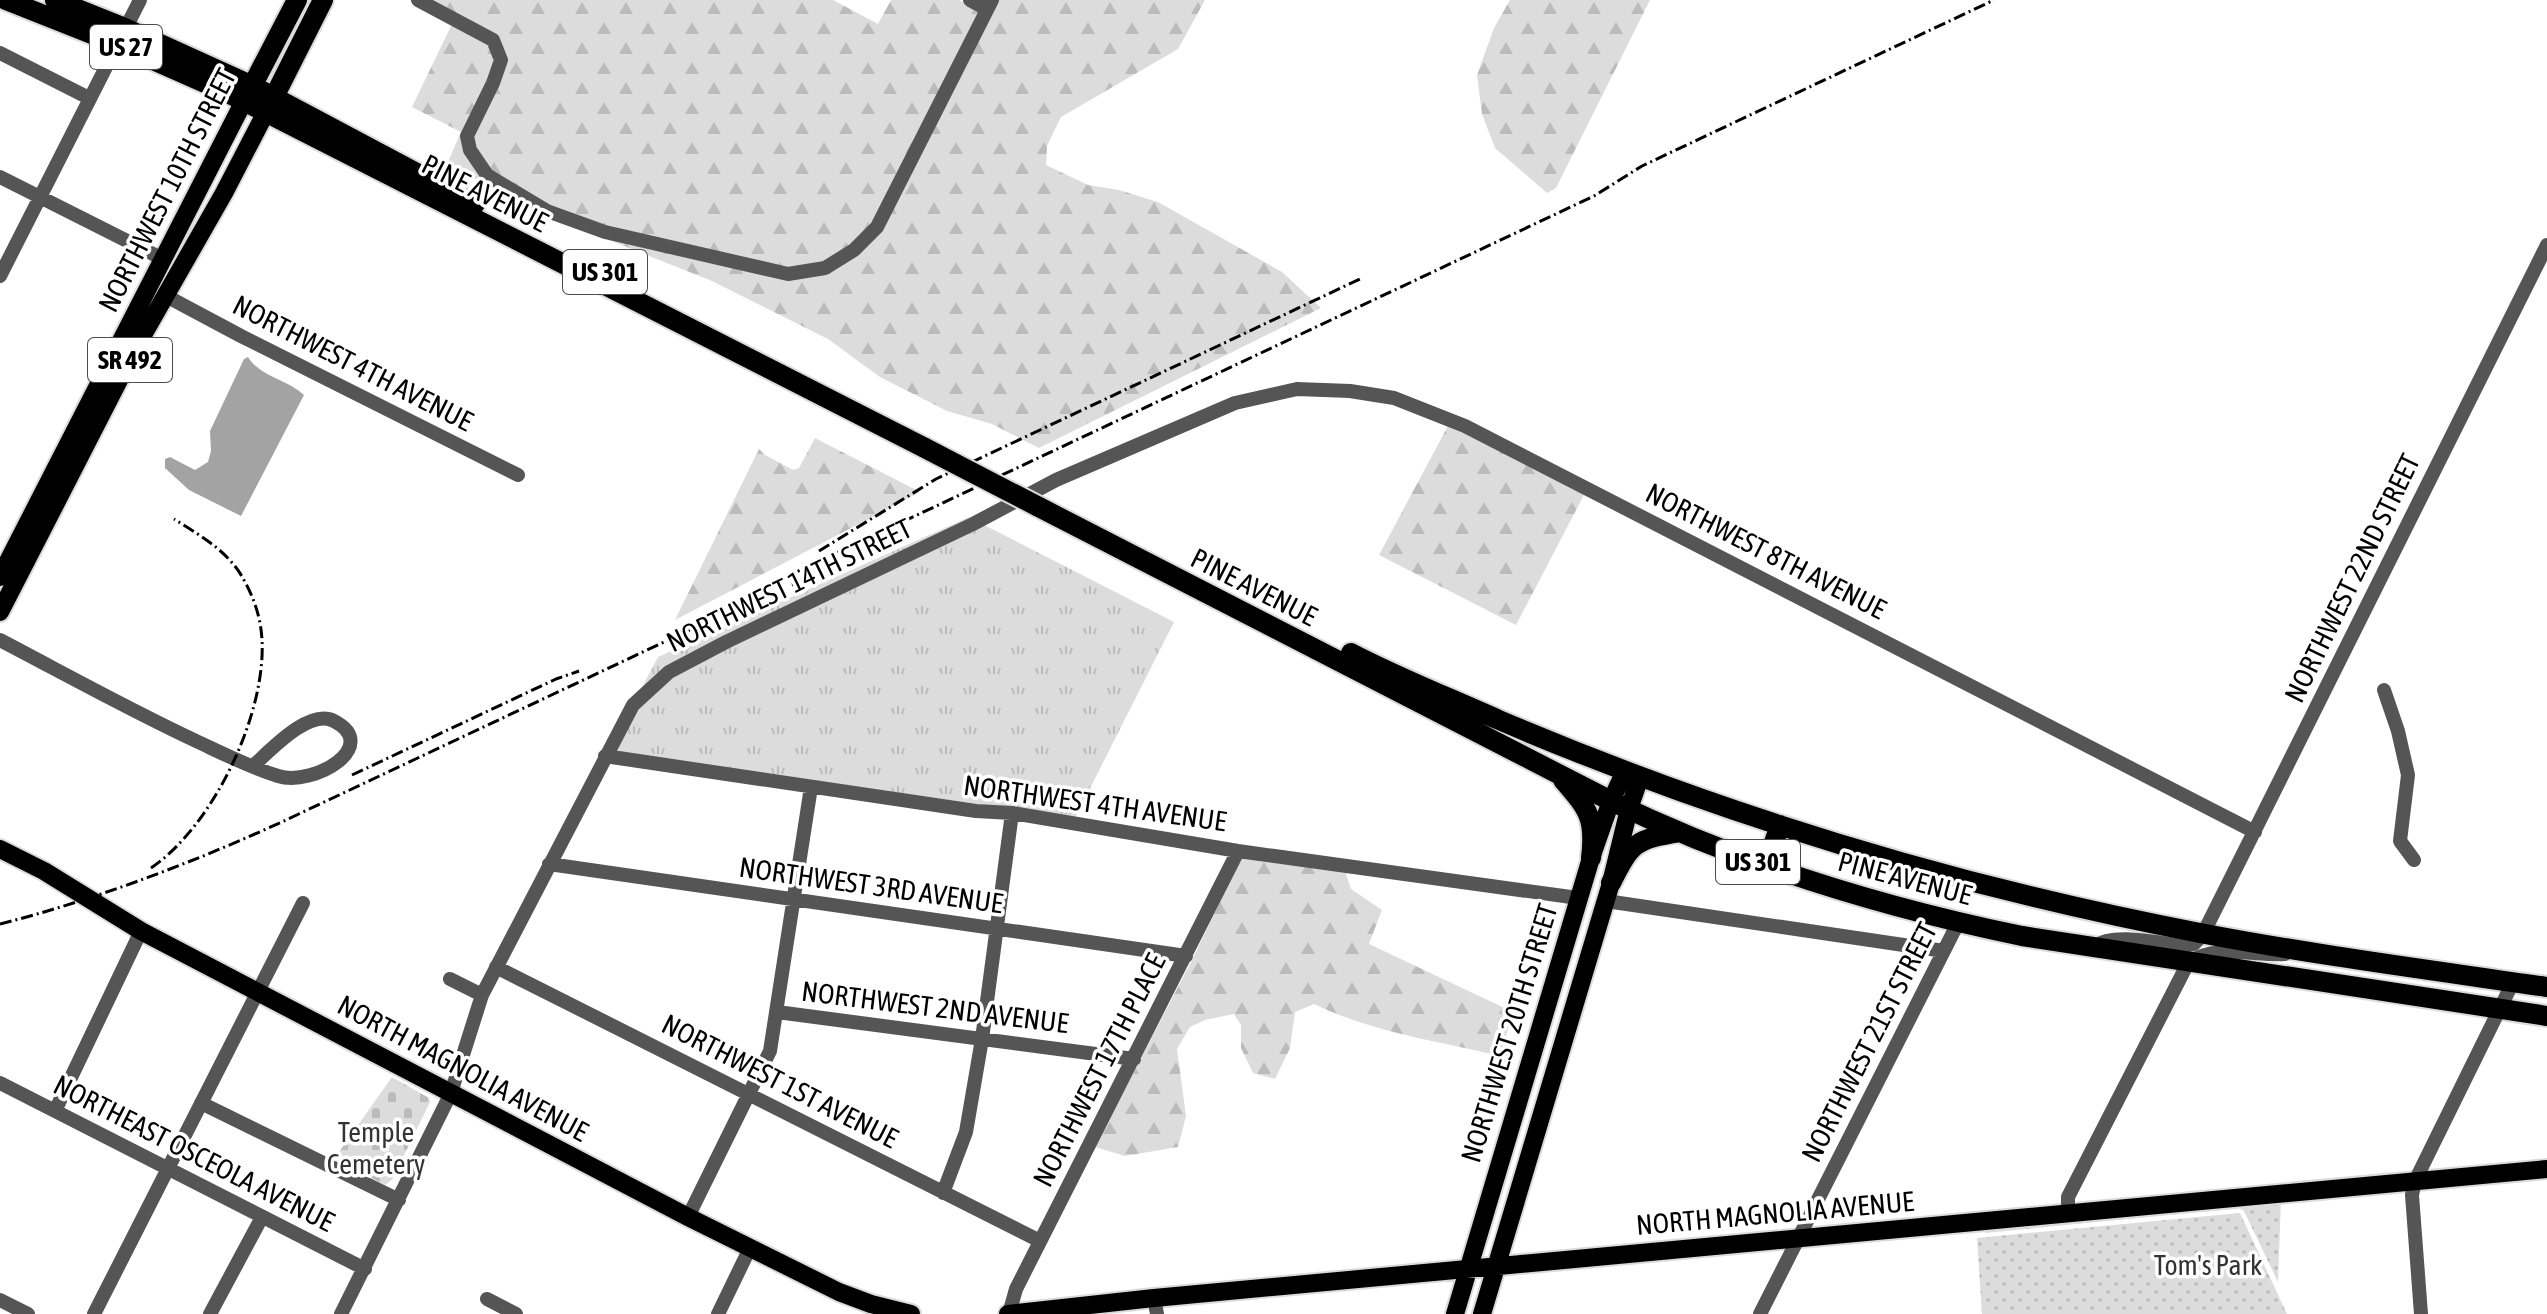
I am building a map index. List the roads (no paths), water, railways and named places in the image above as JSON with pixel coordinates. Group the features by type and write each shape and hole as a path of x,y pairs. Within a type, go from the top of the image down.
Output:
{"highway":[{"name":"PINE AVENUE","path":"6,0 121,36"},
{"name":"PINE AVENUE","path":"55,0 121,36 249,93 1447,707 1558,773 1620,805 1681,832 1835,889 1958,923 2188,963 2547,1016"},
{"name":"NORTHWEST 10TH STREET","path":"249,93 297,0"},
{"name":"NORTHWEST 10TH STREET","path":"270,104 323,0"},
{"name":"PINE AVENUE","path":"1447,707 1780,825 1943,874 2062,904 2203,934 2547,987"},
{"path":"1558,773 1585,806 1592,820 1591,858"},
{"path":"1766,866 1780,825"},
{"path":"1609,892 1626,853 1638,843 1656,836 1681,832"}],"main road":[{"name":"NORTHWEST 10TH STREET","path":"0,577 249,93"},
{"name":"SR 492","path":"0,612 135,349 270,104"},
{"name":"NORTHWEST 20TH STREET","path":"1455,1314 1591,858 1620,805 1632,774"},
{"name":"NORTHWEST 20TH STREET","path":"1482,1314 1609,892 1620,805"},
{"name":"NORTH MAGNOLIA AVENUE","path":"0,849 44,871 141,931 688,1217 839,1292 911,1314"},
{"path":"1557,969 1562,1000 1571,1017"},
{"name":"NORTH MAGNOLIA AVENUE","path":"1008,1314 1156,1306 1468,1269 2547,1169"}],"street":[{"path":"0,276 140,0"},
{"path":"418,0 493,40 501,60 467,136 470,150 487,175 547,211 605,232 788,274 825,268 854,250 877,227 989,5 970,0"},
{"path":"0,53 89,98"},
{"path":"0,177 163,259"},
{"name":"NORTHWEST 22ND STREET","path":"2203,934 2547,245"},
{"name":"NORTHWEST 4TH AVENUE","path":"166,296 518,475"},
{"name":"NORTHWEST 8TH AVENUE","path":"1235,403 1297,389 1350,391 1394,398 1425,408 2255,832"},
{"name":"NORTHWEST 14TH STREET","path":"341,1314 451,1093 482,995 633,705 669,672 726,642 973,524 1056,480 1235,403"},
{"path":"0,640 160,724 253,766 290,778 318,774 343,758 348,748 348,736 334,721 324,718 314,720 284,738 253,766"},
{"path":"2384,690 2408,775 2400,841 2414,860"},
{"name":"NORTHWEST 4TH AVENUE","path":"605,756 976,811 1012,813 1238,851 1578,898"},
{"path":"688,1217 770,1051 811,787"},
{"path":"943,1193 966,1132 982,1039 1012,813"},
{"name":"NORTHWEST 17TH PLACE","path":"1008,1314 1016,1289 1238,851"},
{"name":"NORTHWEST 3RD AVENUE","path":"549,864 1186,956"},
{"path":"1609,892 1944,951"},
{"path":"94,1314 303,903"},
{"name":"NORTHWEST 21ST STREET","path":"1760,1314 1958,923"},
{"path":"55,1111 141,931"},
{"path":"2094,948 2105,939 2185,946 2194,944 2203,934"},
{"path":"2068,1214 2068,1197 2188,963 2196,957 2216,953 2317,953"},
{"name":"NORTHWEST 1ST AVENUE","path":"496,967 1040,1241"},
{"path":"450,979 482,995"},
{"path":"2421,1314 2412,1195 2415,1181 2513,982"},
{"name":"NORTHWEST 2ND AVENUE","path":"777,1012 1134,1059"},
{"name":"NORTHEAST OSCEOLA AVENUE","path":"0,1083 365,1269"},
{"path":"201,1103 399,1200"},
{"path":"210,1314 262,1217"},
{"path":"718,1314 750,1248"},
{"path":"487,1299 516,1314"},
{"path":"0,1300 28,1314"}],"railway":[{"path":"0,924 145,878 286,820 698,626 758,590 1594,196 1642,166 1994,0"},
{"path":"819,551 936,479 1362,278"},
{"path":"151,868 174,849 214,797 245,734 261,670 260,625 255,603 239,571 223,553 174,519"},
{"path":"792,585 822,574"},
{"path":"352,775 579,671"}],"park label":[{"name":"Temple Cemetery","path":"376,1148"},
{"name":"Tom's Park","path":"2208,1265"}]}
